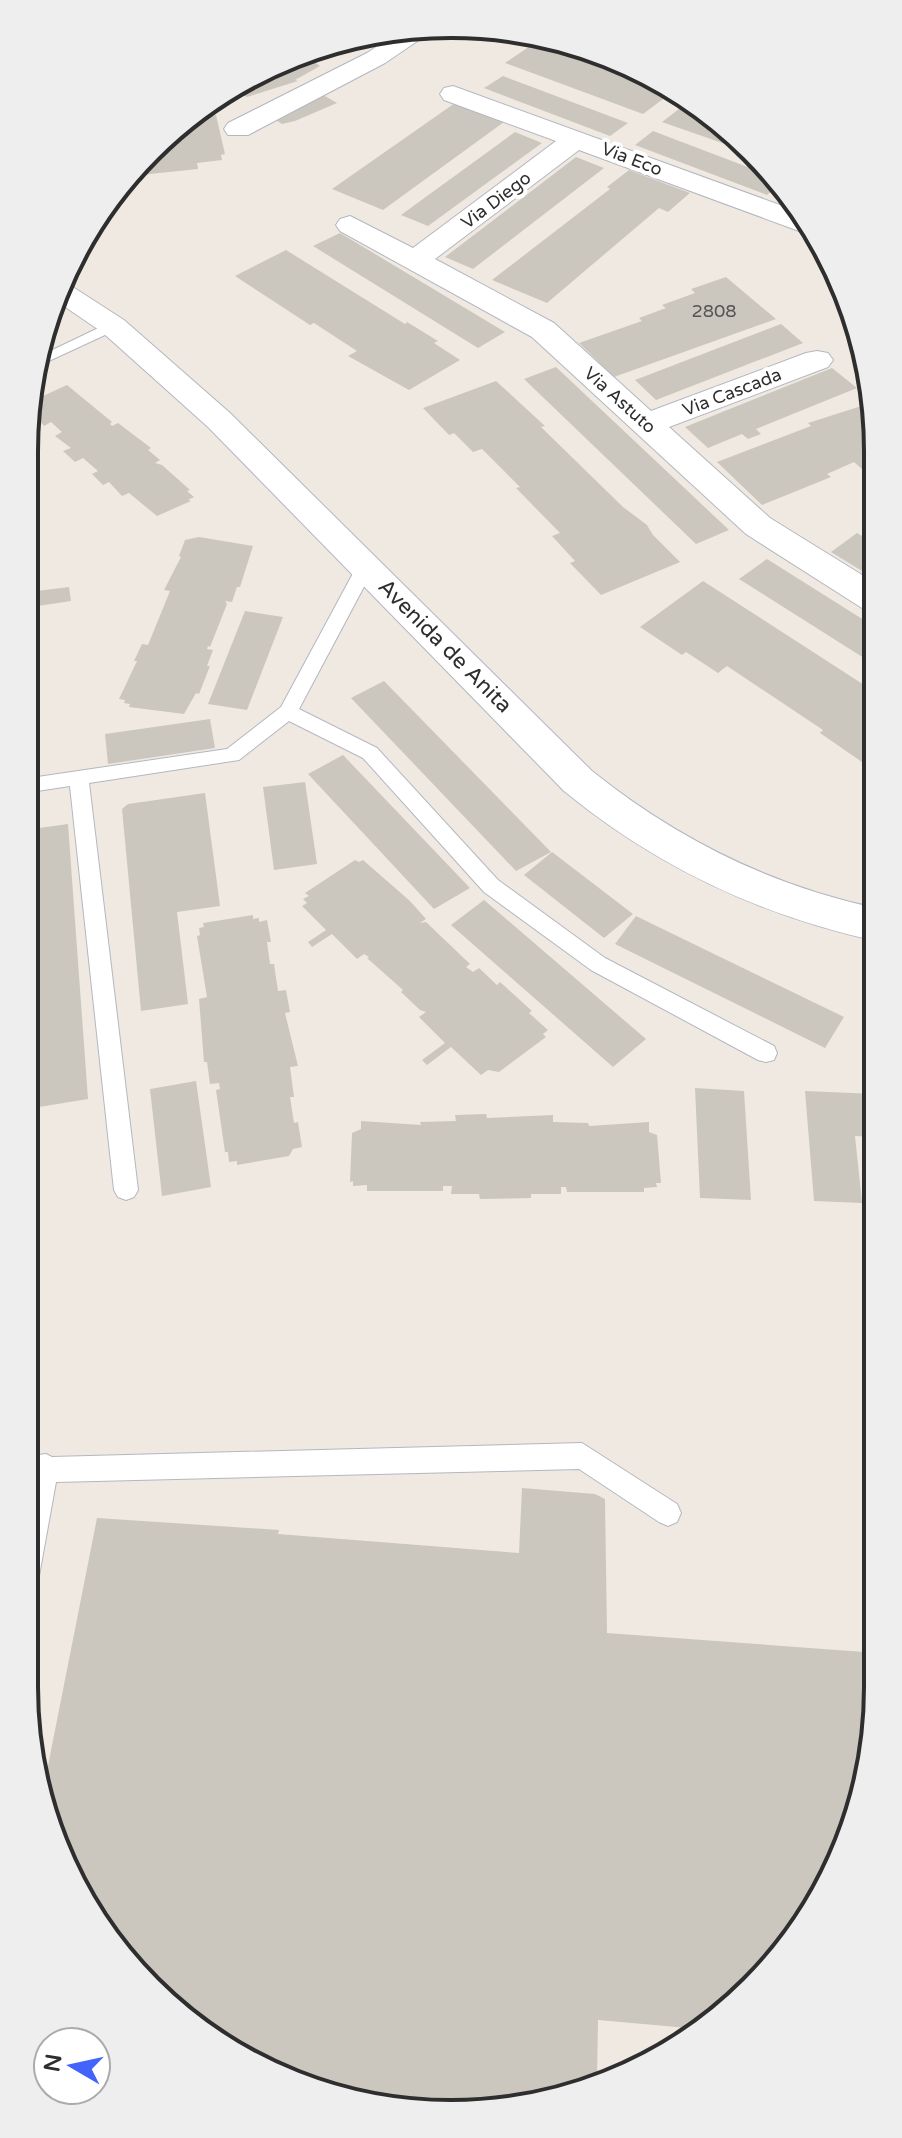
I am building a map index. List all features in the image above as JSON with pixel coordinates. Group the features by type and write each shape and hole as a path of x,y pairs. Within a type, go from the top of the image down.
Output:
{"street":[{"path":"238,129 376,58 402,42"},
{"path":"360,48 376,58"},
{"name":"Via Eco","path":"453,94 792,218"},
{"name":"Via Diego","path":"414,261 577,138"},
{"name":"Via Astuto","path":"350,225 543,330 758,526 864,592"},
{"name":"Avenida de Anita","path":"68,296 113,326 219,420 578,781 617,815 686,856 775,896 843,919 864,923"},
{"name":"Via Cascada","path":"647,424 817,360"}],"lane":[{"path":"49,357 113,326"},
{"path":"38,784 232,755 288,712 366,566"},
{"path":"288,712 370,753 491,886 598,964 766,1053"},
{"path":"79,777 126,1190"},
{"path":"38,1469 582,1456 668,1513"}],"building":[{"path":"532,46 609,69 665,98 643,114 505,63"},
{"path":"314,62 320,66 295,80 298,81 247,97 243,95 293,69"},
{"path":"503,76 628,123 610,136 484,88"},
{"path":"318,92 337,103 295,121 282,124 273,118"},
{"path":"455,103 504,122 383,210 332,189"},
{"path":"680,108 728,145 662,122"},
{"path":"216,115 225,154 221,155 222,160 197,163 198,169 144,175 179,140"},
{"path":"653,131 752,169 772,191 767,195 635,145"},
{"path":"515,132 542,143 428,226 401,215"},
{"path":"576,157 604,168 473,269 445,257"},
{"path":"629,170 690,193 668,212 659,208 547,303 492,280 610,189 607,187"},
{"path":"340,233 505,332 478,348 313,246"},
{"path":"286,250 438,341 434,343 460,360 409,390 348,356 357,351 314,323 310,325 235,276"},
{"path":"726,277 776,319 614,377 579,343 642,321 639,318 666,308 662,305 695,293 691,289"},
{"path":"781,324 803,343 656,400 635,380"},
{"path":"556,367 729,530 696,544 524,379"},
{"path":"832,368 857,388 756,429 761,434 748,439 742,434 708,448 685,427"},
{"path":"496,381 545,426 541,427 623,507 647,525 680,562 601,595 570,563 575,561 552,536 560,533 516,488 520,487 482,449 473,452 454,433 449,435 423,408"},
{"path":"67,385 112,422 112,426 118,423 151,448 148,450 160,460 155,463 162,465 194,497 157,516 129,493 122,496 109,482 103,485 92,474 98,471 83,458 75,462 63,451 71,448 55,436 62,432 51,422 44,426 39,420 42,396"},
{"path":"861,406 864,468 854,462 827,474 831,477 762,505 717,462 811,426 808,423"},
{"path":"857,533 864,537 864,572 831,552"},
{"path":"199,537 253,546 240,587 237,587 232,602 225,601 227,604 208,646 207,649 213,650 207,666 210,666 199,694 196,693 184,714 129,707 125,700 119,699 137,661 134,661 142,644 148,645 170,591 164,590 181,557 185,540"},
{"path":"767,559 864,620 864,658 739,579"},
{"path":"703,581 864,685 864,763 820,733 823,730 727,666 718,673 686,652 682,655 640,627"},
{"path":"69,587 71,601 38,606 38,591"},
{"path":"245,611 283,617 247,710 208,704"},
{"path":"384,681 551,852 516,871 351,698"},
{"path":"210,719 215,748 108,764 105,734"},
{"path":"343,755 470,888 434,909 308,774"},
{"path":"305,782 317,864 274,870 263,787"},
{"path":"205,793 220,906 177,912 188,1004 141,1011 122,809 128,804"},
{"path":"68,824 88,1099 39,1107 38,1087 38,828"},
{"path":"552,852 633,914 604,938 524,875"},
{"path":"355,860 363,860 410,901 426,919 420,923 426,922 470,964 466,967 473,972 479,968 497,985 500,982 532,1011 529,1013 548,1030 543,1034 546,1037 499,1072 488,1070 481,1075 451,1047 427,1065 422,1060 445,1043 419,1017 426,1012 401,992 403,990 369,957 364,954 357,959 332,934 312,947 308,942 326,930 302,906 307,903 303,899 309,896 305,893"},
{"path":"484,900 646,1039 613,1067 451,925"},
{"path":"253,915 253,919 259,918 259,922 267,920 271,942 267,942 270,964 274,964 278,991 286,990 290,1012 285,1013 298,1066 290,1067 294,1097 290,1097 302,1147 293,1149 289,1156 237,1165 237,1161 229,1162 228,1152 225,1152 216,1090 220,1089 219,1083 210,1084 207,1062 204,1062 199,999 207,997 197,936 200,935 199,928 204,927 203,923"},
{"path":"636,916 844,1017 825,1048 615,944"},
{"path":"196,1081 211,1187 162,1196 150,1089"},
{"path":"695,1088 744,1091 751,1200 700,1198"},
{"path":"805,1091 864,1093 864,1136 855,1136 862,1203 814,1201"},
{"path":"486,1114 487,1118 553,1115 553,1122 588,1123 589,1126 649,1122 649,1132 657,1135 661,1183 656,1183 657,1187 644,1188 644,1192 567,1192 566,1187 561,1187 561,1194 480,1199 479,1194 451,1194 452,1186 443,1186 443,1191 367,1191 367,1185 353,1186 353,1181 350,1182 352,1133 361,1129 361,1121 421,1125 420,1122 456,1121 455,1115"},
{"path":"522,1488 595,1494 605,1499 607,1633 864,1652 863,1714 856,1768 833,1845 809,1894 762,1959 702,2015 683,2028 598,2020 597,2073 558,2086 478,2099 397,2096 318,2078 244,2045 179,1998 123,1938 93,1894 81,1870 52,1794 47,1772 97,1518 279,1530 278,1534 519,1553"}]}
